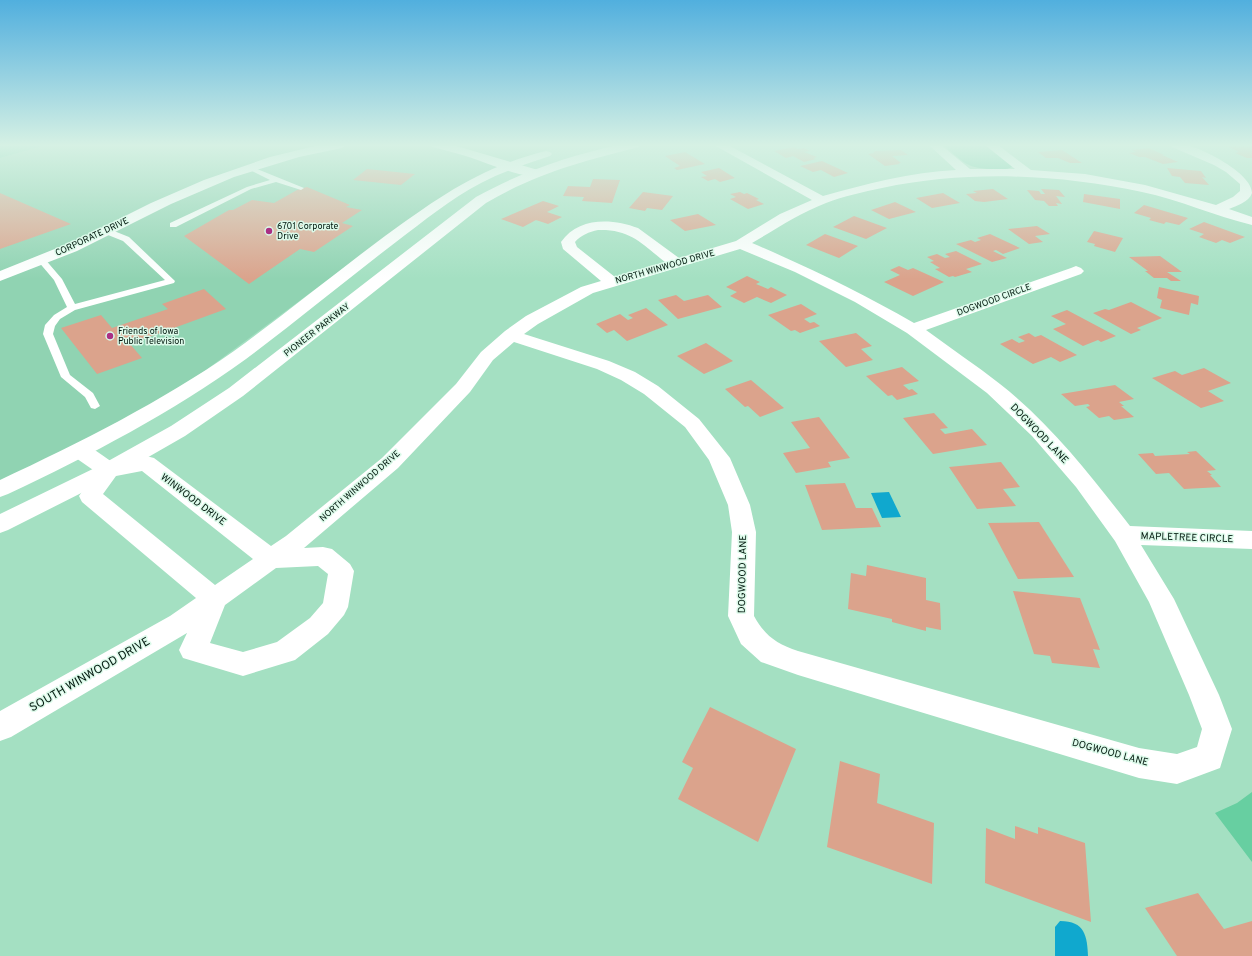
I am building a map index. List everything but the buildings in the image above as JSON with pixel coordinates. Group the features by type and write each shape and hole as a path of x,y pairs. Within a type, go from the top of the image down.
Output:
{"street":[{"name":"CORPORATE DRIVE","path":"0,276 41,260 194,190"},
{"path":"0,489 80,451 168,402 212,374 447,198 461,190"},
{"name":"PIONEER PARKWAY","path":"0,524 109,470 178,431 236,392 481,200 499,190"},
{"path":"803,190 822,200"},
{"name":"NORTH WINWOOD DRIVE","path":"179,624 294,542 390,463 463,388 487,356 511,335 532,320 587,290 741,244 785,218 822,200 859,190"},
{"name":"NORTH WINWOOD DRIVE","path":"1146,190 1218,209 1252,221"},
{"path":"1218,209 1246,193 1248,190"},
{"path":"612,282 570,249 568,242 570,236 586,228 598,226 631,230 678,264"},
{"name":"DOGWOOD LANE","path":"511,335 604,365 628,376 651,390 692,423 719,458 739,505 744,532 740,616 751,636 771,654 1139,763 1177,769 1209,757 1218,729 1161,599 1123,535 1084,482 1039,431 994,389 913,329 861,299 814,276 741,244"},
{"name":"DOGWOOD CIRCLE","path":"913,329 1076,271"},
{"path":"80,451 109,470 90,496 215,599 193,650 243,664 285,652 319,626 335,607 341,571 322,556 271,559"},
{"name":"WINWOOD DRIVE","path":"109,470 146,463 271,559"},
{"name":"MAPLETREE CIRCLE","path":"1123,535 1252,540"},
{"name":"SOUTH WINWOOD DRIVE","path":"0,727 179,624"}],"lane":[{"path":"173,225 246,190"},
{"path":"95,406 88,395 66,377 48,334 50,325 57,317 72,308 171,281 126,239 106,231"},
{"path":"41,260 58,279 72,308"}],"shaded area":[{"path":"0,190 457,190 429,205 191,381 116,428 0,484"},
{"path":"1252,792 1252,862 1215,813 1237,803"}],"water":[{"path":"889,492 901,517 882,518 871,493"},
{"path":"1060,921 1075,924 1080,927 1087,942 1088,956 1055,956 1055,927"}],"place":[{"name":"6701 Corporate Drive","path":"269,231"},
{"name":"Friends of Iowa Public Television","path":"110,336"}]}
